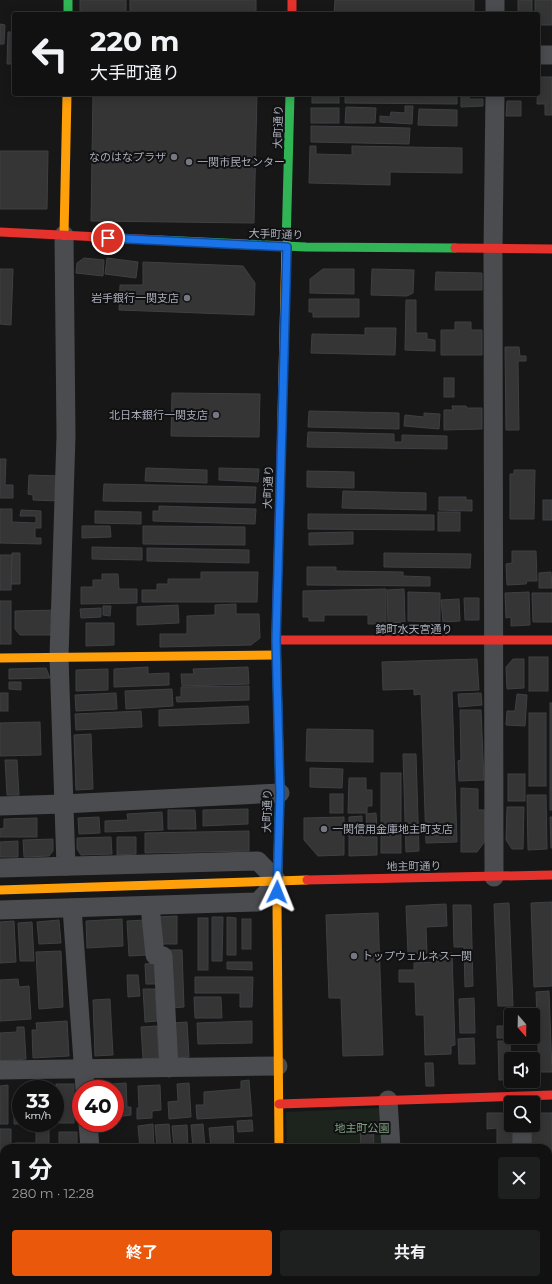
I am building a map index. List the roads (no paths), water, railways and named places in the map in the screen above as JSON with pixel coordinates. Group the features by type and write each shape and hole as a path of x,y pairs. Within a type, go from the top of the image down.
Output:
{"street":[{"path":"68,0 68,12"},
{"path":"292,0 292,12"},
{"path":"495,0 495,12"},
{"path":"540,55 552,55"},
{"path":"66,96 64,235 66,436 59,657 66,866"},
{"name":"大町通り","path":"279,1144 277,881 280,793 276,640 290,96"},
{"path":"494,877 493,249 495,96"},
{"name":"大手町通り","path":"0,232 287,247 552,249"},
{"name":"錦町水天宮通り","path":"276,640 552,640"},
{"path":"0,658 276,655"},
{"path":"0,806 280,793"},
{"path":"0,868 258,861 277,881 258,902 0,910"},
{"name":"地主町通り","path":"0,890 277,881 552,875"},
{"path":"150,906 154,955 164,956 169,1068"},
{"path":"72,908 85,1080"},
{"path":"0,1070 278,1066"},
{"path":"540,1097 552,1095"},
{"path":"388,1100 391,1144"},
{"path":"279,1104 388,1100 504,1100"},
{"path":"89,1132 90,1144"},
{"path":"522,1132 522,1144"}],"place":[{"name":"なのはなプラザ","path":"174,157"},
{"name":"一関市民センター","path":"189,162"},
{"name":"岩手銀行一関支店","path":"187,298"},
{"name":"北日本銀行一関支店","path":"216,415"},
{"name":"一関信用金庫地主町支店","path":"324,829"},
{"name":"トップウェルネス一関","path":"354,956"}],"park label":[{"name":"地主町公園","path":"362,1128"}]}
